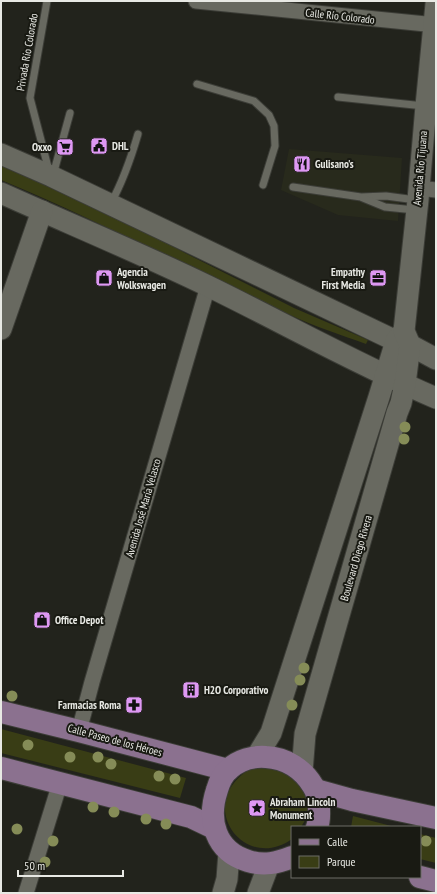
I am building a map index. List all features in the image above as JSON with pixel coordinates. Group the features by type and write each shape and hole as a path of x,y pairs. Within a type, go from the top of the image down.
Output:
{"main road":[{"name":"Calle Paseo de los Héroes","path":"1,712 228,770"},
{"path":"291,857 280,862 269,864 254,863 240,859 229,852 222,845 214,828 214,798 219,783 228,770 241,761 257,756 273,757 290,763 302,772 316,790 320,809 317,826"},
{"path":"1,768 191,817 214,828"},
{"path":"316,790 352,800 436,818"},
{"path":"421,877 436,881"}],"street":[{"name":"Calle Río Colorado","path":"196,1 435,25"},
{"name":"Avenida Río Tijuana","path":"403,339 422,197 426,106 436,4"},
{"path":"1,154 52,176 110,205 403,339 436,359"},
{"path":"1,193 208,286 436,398"},
{"path":"1,329 42,211"},
{"name":"Avenida José María Velasco","path":"80,731 92,682 208,286"},
{"path":"257,756 271,733 379,397 385,374 403,339"},
{"name":"Boulevard Diego Rivera","path":"302,772 305,734 401,403 405,384 403,339"},
{"path":"26,893 60,783"},
{"path":"223,893 227,880 229,852"},
{"path":"258,893 269,864"}],"lane":[{"name":"Privada Río Colorado","path":"47,1 30,98 52,176"},
{"path":"197,84 254,101 269,116 274,126 275,146 263,186"},
{"path":"338,97 426,106"},
{"path":"52,176 70,113"},
{"path":"110,205 125,174 138,134"},
{"path":"293,188 361,197 422,197"},
{"path":"361,197 385,207 422,197"}],"shaded area":[{"path":"289,149 402,158 398,221 338,215 281,190"}],"green space":[{"path":"1,162 140,228 185,253 294,308 368,340 366,344 299,319 74,212 1,180"},
{"path":"1,729 186,778 180,798 1,753"},
{"path":"258,767 285,770 298,781 305,793 308,807 307,817 302,826 291,826 291,839 275,847 258,848 244,842 233,832 226,818 225,803 231,788 247,771"},
{"path":"353,816 391,826 351,826"},
{"path":"421,834 436,838 436,863 421,859"}],"place":[{"name":"DHL","path":"99,146"},
{"name":"Oxxo","path":"65,147"},
{"name":"Gulisano's","path":"302,164"},
{"name":"Agencia Wolkswagen","path":"104,278"},
{"name":"Empathy First Media","path":"378,278"},
{"name":"Office Depot","path":"42,620"},
{"name":"H2O Corporativo","path":"191,690"},
{"name":"Farmacias Roma","path":"134,705"},
{"name":"Abraham Lincoln Monument","path":"257,808"}]}
